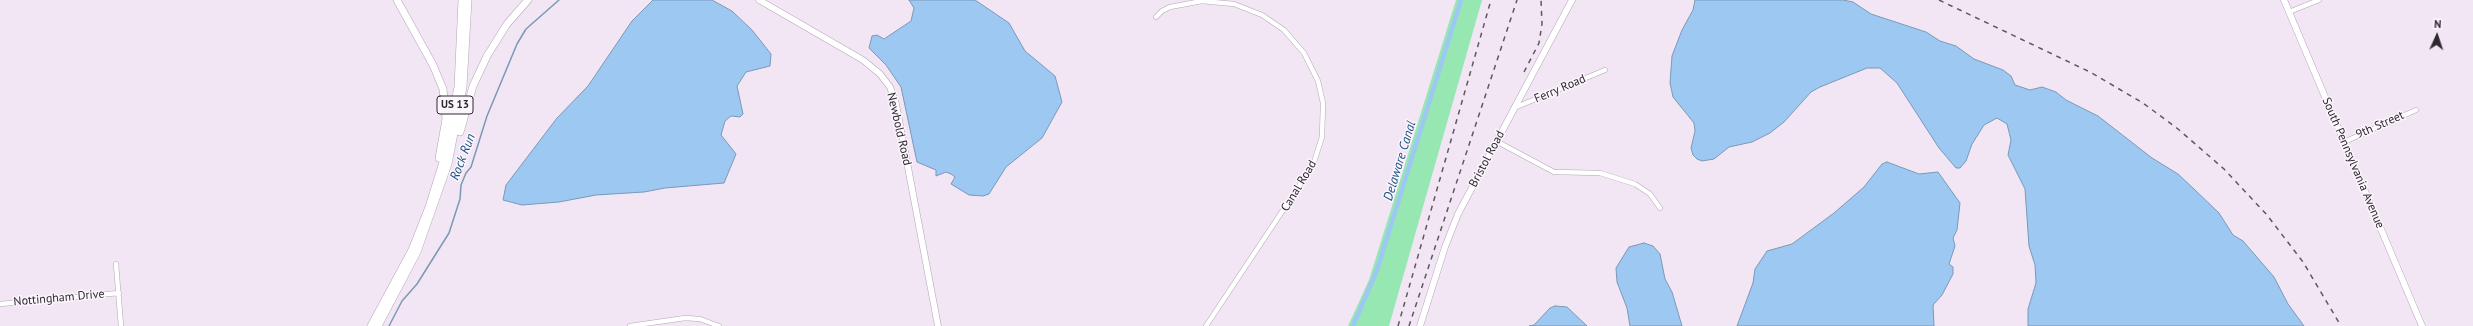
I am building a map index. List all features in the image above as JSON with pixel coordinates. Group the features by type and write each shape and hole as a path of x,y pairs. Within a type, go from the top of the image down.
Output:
{"highway":[{"path":"397,0 436,70 445,102 444,131 429,207"},
{"name":"US 13","path":"371,326 406,264 429,207 443,162 455,102 461,56 462,0"},
{"name":"US 13","path":"378,326 417,252 444,179 455,133 463,87 468,0"},
{"path":"444,179 456,148 473,86 483,64 502,31 528,0"}],"main road":[{"name":"Newbold Road","path":"759,0 863,60 880,74 890,87 896,104 938,326"},
{"name":"Bristol Road","path":"1420,326 1451,230 1496,141 1572,0"},
{"name":"South Pennsylvania Avenue","path":"2284,0 2422,326"}],"street":[{"path":"2289,12 2319,0"},
{"name":"Canal Road","path":"1156,17 1162,11 1170,7 1202,1 1234,4 1262,15 1284,30 1304,53 1318,81 1323,103 1322,137 1311,171 1206,326"},
{"name":"Ferry Road","path":"1514,108 1605,70"},
{"name":"9th Street","path":"2344,142 2416,110"},
{"path":"1496,141 1554,172 1600,173 1635,184 1650,194 1660,208"},
{"path":"116,264 121,326"},
{"name":"Nottingham Drive","path":"0,304 119,293"},
{"path":"630,326 685,318 700,319 719,326"}],"green space":[{"path":"1456,0 1482,0 1389,326 1348,326 1369,280"}],"water":[{"path":"653,0 712,0 732,11 752,30 771,54 770,66 746,72 737,86 743,114 740,117 731,116 725,121 721,135 736,154 724,183 665,188 644,192 596,195 559,202 522,205 503,200 506,185 557,118 588,86 632,21"},
{"path":"909,0 975,0 1009,23 1025,51 1055,76 1062,102 1042,138 1006,167 989,194 983,196 969,195 951,184 955,177 951,174 946,172 936,176 936,170 917,162 901,87 886,65 869,48 872,36 877,35 884,39 911,21 914,8"},
{"path":"1695,0 1843,0 1853,2 1871,14 1926,32 1940,41 1956,46 1974,59 2003,70 2011,76 2015,85 2030,90 2042,87 2056,92 2066,100 2098,116 2152,158 2178,174 2195,190 2219,213 2233,235 2243,241 2274,277 2288,304 2304,326 2028,326 2028,309 2036,283 2035,265 2029,246 2025,189 2008,155 2011,140 2007,124 1997,118 1984,125 1972,144 1966,161 1960,168 1956,168 1939,148 1897,83 1880,68 1867,68 1820,87 1811,92 1784,122 1770,133 1752,142 1729,147 1714,159 1702,161 1697,159 1693,155 1691,148 1695,131 1694,123 1673,97 1670,83 1672,56 1682,30 1693,10"},
{"path":"1887,162 1919,174 1938,172 1960,203 1957,230 1953,238 1955,246 1949,264 1953,267 1953,274 1942,295 1933,305 1934,326 1737,326 1753,283 1755,269 1767,251 1792,244 1834,213 1864,187 1882,164"},
{"path":"1644,243 1653,246 1660,254 1665,279 1672,292 1682,326 1630,326 1627,308 1617,282 1616,268 1629,247"},
{"path":"1555,306 1567,307 1587,326 1529,326 1534,325 1550,308"}],"waterway":[{"name":"Rock Run","path":"389,326 402,301 417,284 449,233 460,199 461,185 466,173 471,167 487,116 517,44 526,29 559,0"},
{"name":"Delaware Canal","path":"1353,326 1377,270 1461,0"}],"railway":[{"path":"1398,326 1491,0"},
{"path":"1409,326 1517,0"},
{"path":"1524,72 1539,43 1542,24 1541,0"},
{"path":"1939,0 2090,72 2143,103 2178,129 2224,169 2267,215 2303,262 2341,326"}]}
